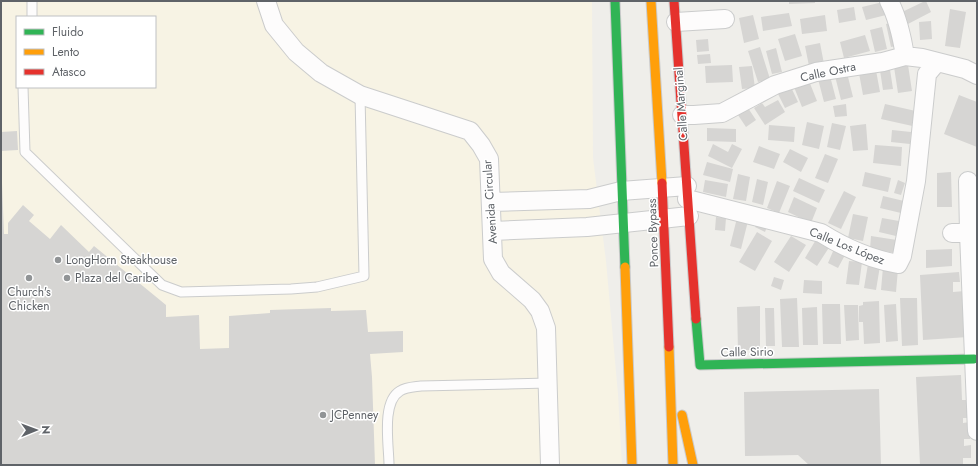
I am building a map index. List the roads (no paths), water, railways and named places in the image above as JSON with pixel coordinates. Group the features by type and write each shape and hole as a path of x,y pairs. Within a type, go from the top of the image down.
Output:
{"main road":[{"path":"615,1 632,465"},
{"name":"Ponce Bypass","path":"651,1 663,188 673,465"},
{"name":"Calle Marginal","path":"674,1 687,200"},
{"name":"Calle Sirio","path":"687,200 700,365 974,359"},
{"path":"670,366 693,465"}],"street":[{"name":"Avenida Circular","path":"266,1 274,25 296,52 321,73 360,95 470,131 481,145 489,159 494,259 501,273 532,300 540,311 546,328 550,465"},
{"path":"889,1 894,10 906,56"},
{"path":"676,22 725,19"},
{"name":"Calle Ostra","path":"682,115 694,116 722,113 775,86 816,72 883,62 906,56 965,69 977,75"},
{"name":"Calle Los López","path":"687,200 821,233 838,244 855,251 880,261 898,264 902,256 916,181 927,74 937,62"},
{"path":"968,181 967,241 977,431"},
{"path":"491,202 589,199 621,191 663,188 687,200 664,219 622,222 587,227 493,231"}],"lane":[{"path":"32,1 32,16"},
{"path":"23,88 25,152 162,285 181,292 250,291 317,287 364,276 360,95"},
{"path":"390,465 388,410 392,400 399,391 405,388 420,386 548,383"}],"place":[{"name":"LongHorn Steakhouse","path":"58,260"},
{"name":"Church's Chicken","path":"29,278"},
{"name":"Plaza del Caribe","path":"67,278"},
{"name":"JCPenney","path":"323,415"}]}
